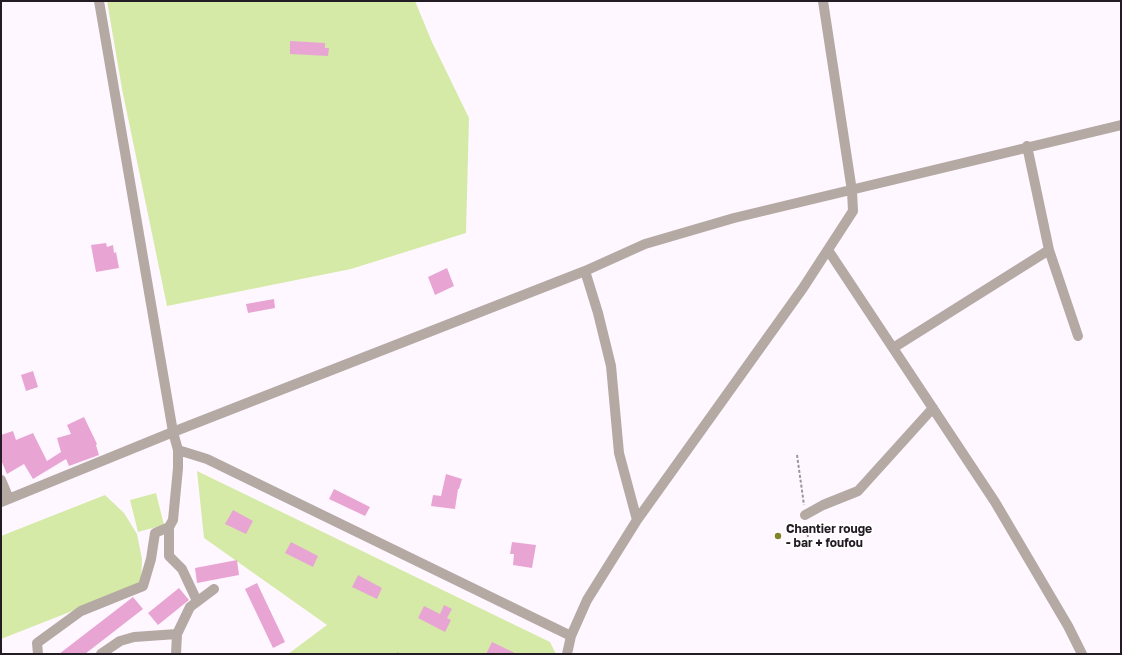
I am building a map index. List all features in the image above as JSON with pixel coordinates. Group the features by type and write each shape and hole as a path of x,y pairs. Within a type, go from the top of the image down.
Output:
{"street":[{"path":"99,1 173,432 178,450 178,474 170,527 169,556 182,569 197,601"},
{"path":"567,654 571,636 587,600 637,520 803,288 853,211 852,190 823,1"},
{"path":"1,480 5,500 173,432 585,270 645,244 734,218 1027,146 1121,125"},
{"path":"1027,146 1049,250 1078,336"},
{"path":"828,250 995,502 1068,626 1082,654"},
{"path":"893,348 1049,250"},
{"path":"585,270 598,313 611,366 619,453 637,520"},
{"path":"805,515 823,505 858,491 933,408"},
{"path":"178,450 207,459 571,636"},
{"path":"38,654 37,643 81,611 143,586 151,560 155,534 170,527"},
{"path":"176,654 177,634 190,607 214,589"},
{"path":"101,654 120,641 134,636 177,634"}],"path":[{"path":"797,455 808,538"}],"green space":[{"path":"107,1 415,1 432,42 469,118 466,233 351,269 167,306 122,89"},
{"path":"197,471 550,642 556,654 288,654 327,625 204,538"},
{"path":"156,493 164,525 138,532 130,500"},
{"path":"105,495 124,513 137,534 142,559 141,584 1,639 1,536"}],"building":[{"path":"290,41 325,43 325,48 329,48 328,56 290,54"},
{"path":"106,243 107,247 113,245 119,268 96,272 91,245"},
{"path":"447,268 454,286 435,295 428,277"},
{"path":"274,299 275,308 248,313 246,304"},
{"path":"33,371 38,387 26,391 21,375"},
{"path":"84,417 97,444 99,455 69,466 66,459 33,479 24,464 7,474 1,460 1,435 13,431 16,440 33,433 47,461 61,452 57,438 71,434 67,425"},
{"path":"446,474 462,479 458,489 455,509 431,506 433,495 441,496"},
{"path":"334,489 370,507 365,516 329,499"},
{"path":"233,510 253,521 246,534 225,524"},
{"path":"291,542 318,556 313,567 285,553"},
{"path":"512,542 536,545 532,568 513,565 514,554 510,554"},
{"path":"237,560 239,575 197,583 195,568"},
{"path":"358,575 382,588 377,599 352,587"},
{"path":"257,583 285,642 273,648 245,589"},
{"path":"179,588 189,600 158,625 148,613"},
{"path":"133,597 143,609 85,654 59,654"},
{"path":"444,605 452,609 447,618 451,620 445,632 418,618 424,606 440,614"},
{"path":"492,642 517,654 486,654"}],"place":[{"name":"Chantier rouge - bar + foufou","path":"778,536"}]}
